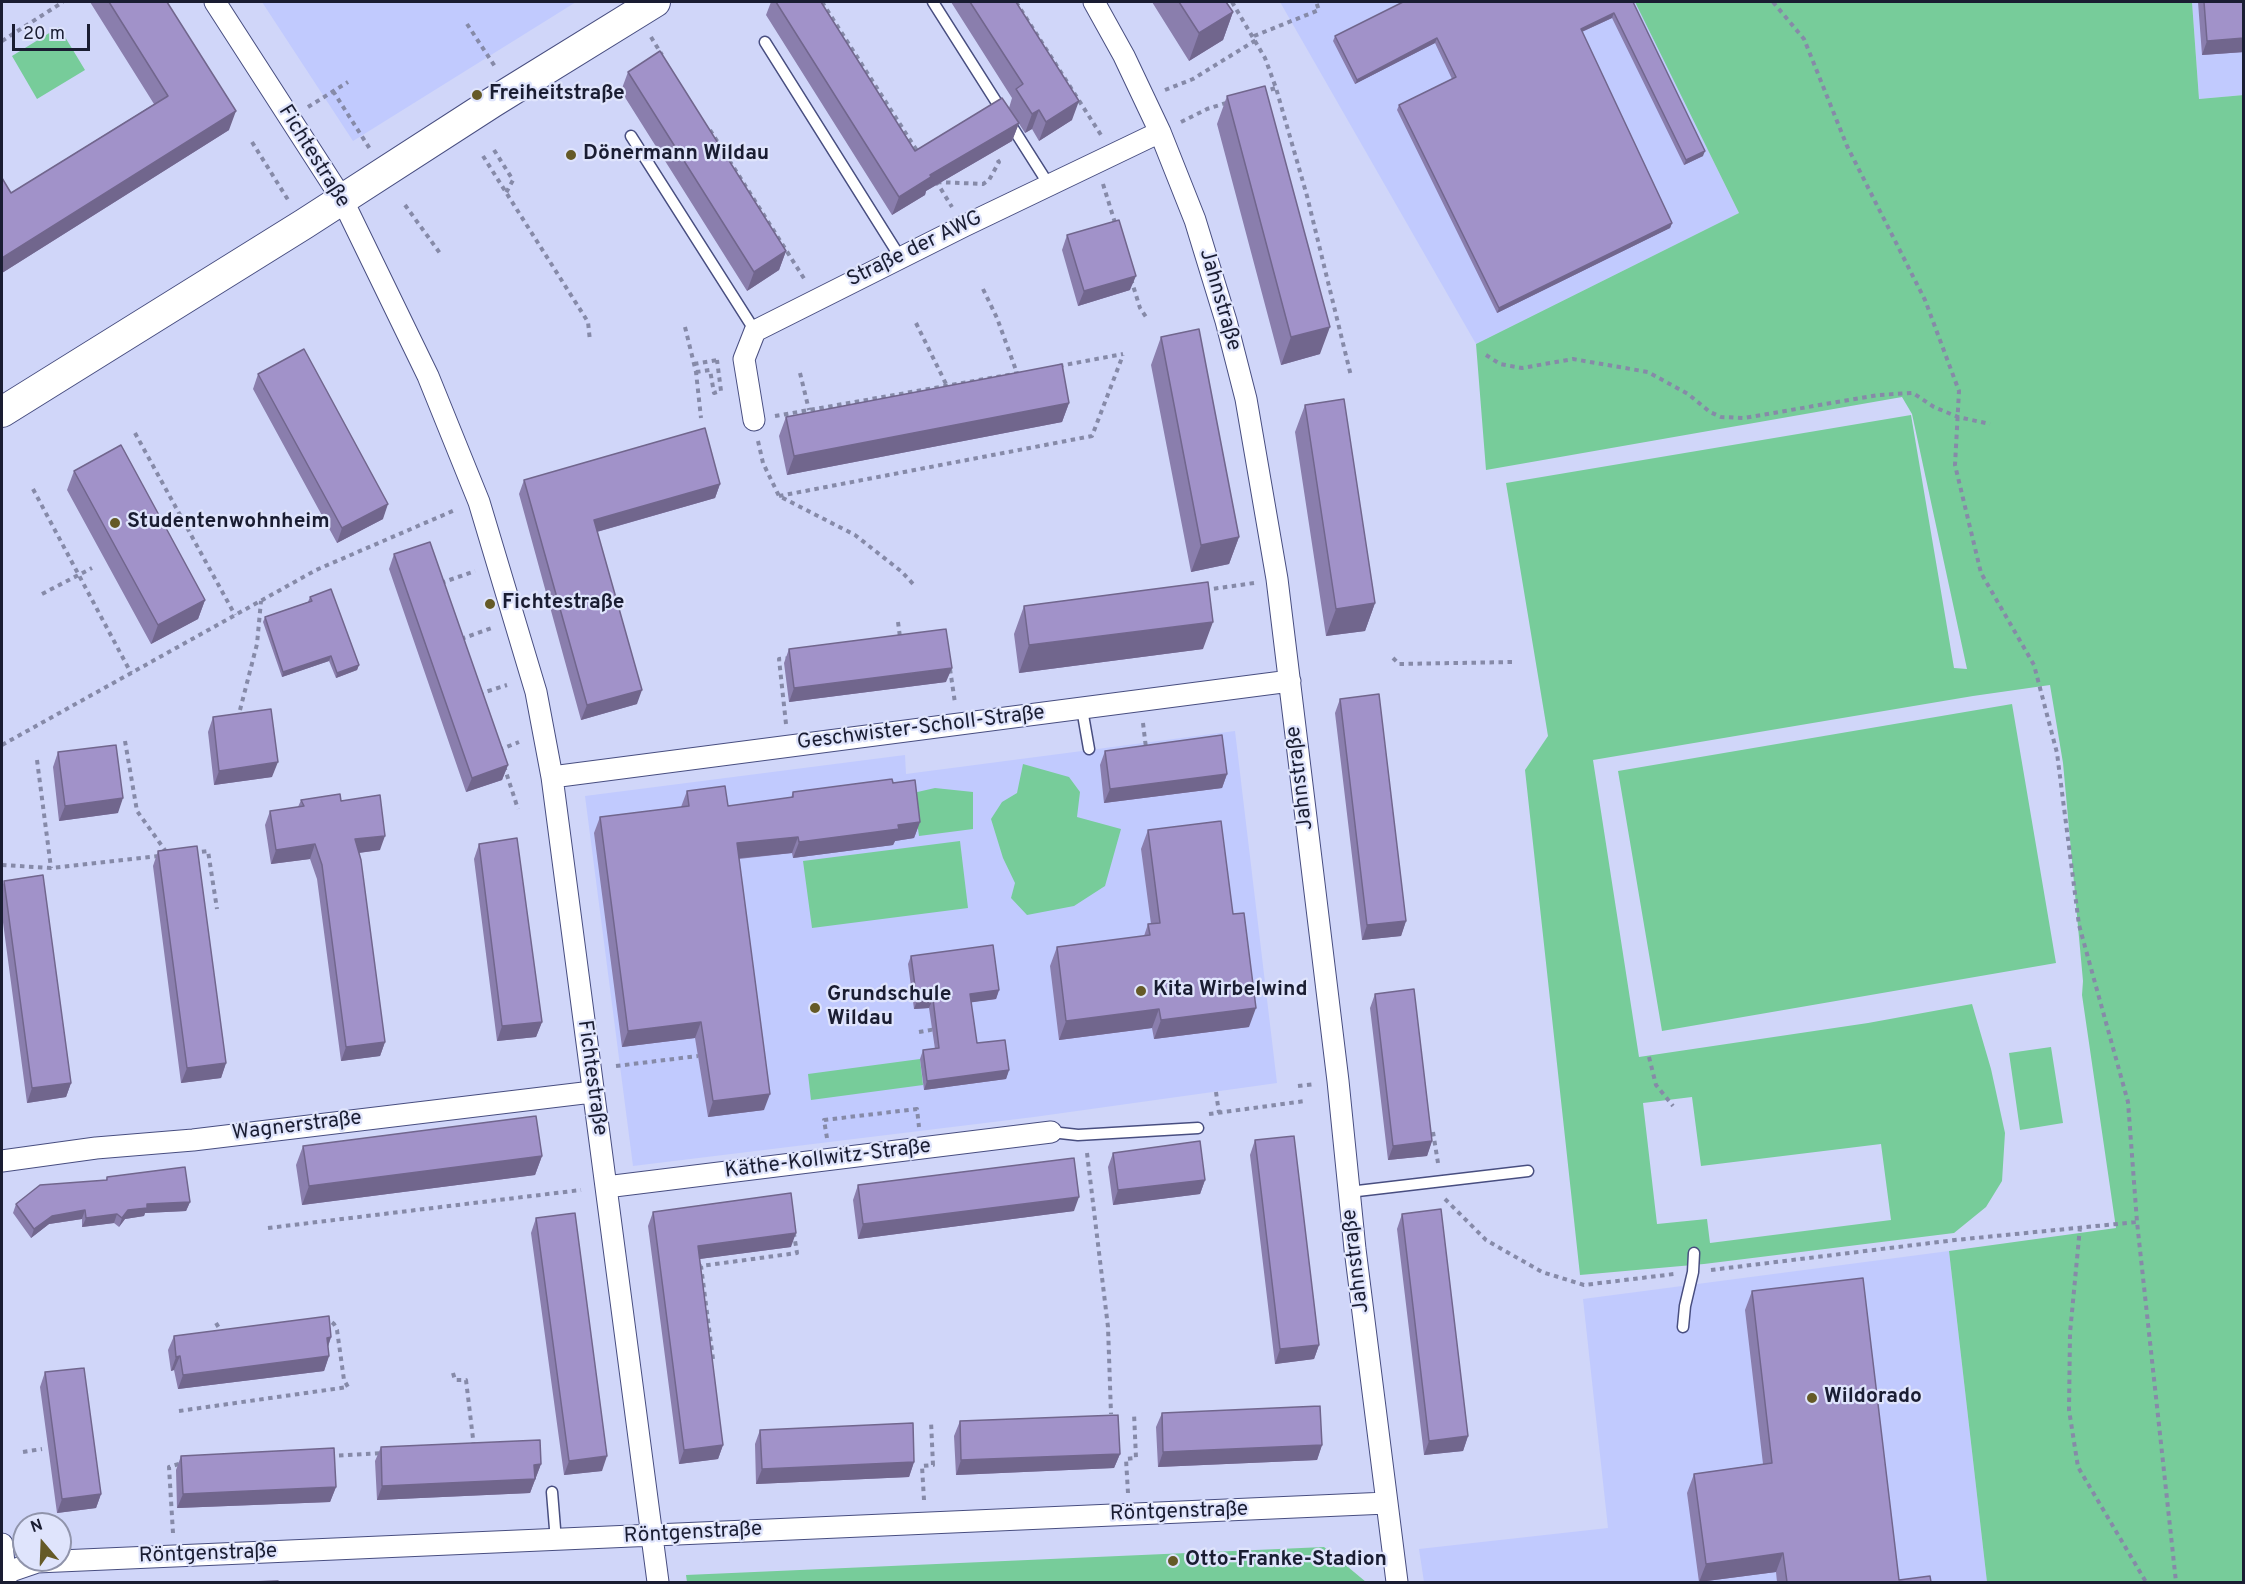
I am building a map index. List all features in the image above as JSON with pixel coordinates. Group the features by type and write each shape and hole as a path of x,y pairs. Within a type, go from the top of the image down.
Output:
{"street":[{"name":"Fichtestraße","path":"215,2 342,199 429,376 479,502 536,692 552,777 658,1582"},
{"path":"5,403 342,199 655,2"},
{"name":"Jahnstraße","path":"1094,2 1124,56 1160,132 1195,220 1226,321 1246,399 1277,579 1397,1582"},
{"name":"Straße der AWG","path":"755,331 900,257 1160,132"},
{"path":"753,420 744,359 755,331"},
{"name":"Geschwister-Scholl-Straße","path":"552,777 1290,681"},
{"name":"Wagnerstraße","path":"2,1161 96,1148 193,1140 592,1092"},
{"name":"Käthe-Kollwitz-Straße","path":"606,1187 1051,1132"},
{"name":"Röntgenstraße","path":"4,1577 37,1562 651,1537 1387,1503"},
{"path":"2,1544 4,1577"}],"lane":[{"path":"933,2 1049,185"},
{"path":"765,42 900,257"},
{"path":"631,136 755,331"},
{"path":"1083,709 1089,749"},
{"path":"1051,1132 1078,1135 1198,1128"},
{"path":"1349,1192 1528,1171"},
{"path":"1683,1327 1693,1272 1694,1252"},
{"path":"552,1492 556,1541"}],"path":[{"path":"2,41 57,3 63,2"},
{"path":"822,2 924,162"},
{"path":"1016,2 1105,158 1117,230"},
{"path":"1232,2 1255,38 1276,88 1307,196 1351,375"},
{"path":"1182,83 1193,79 1255,38 1319,10 1316,2"},
{"path":"1773,2 1804,39 1847,146 1925,300 1959,391 1955,465 1981,573 2034,665 2057,753 2079,924 2128,1102 2136,1222 2176,1582"},
{"path":"467,24 501,75"},
{"path":"654,42 667,62"},
{"path":"289,119 348,82"},
{"path":"1253,95 1276,88"},
{"path":"333,91 374,155"},
{"path":"1197,113 1230,102"},
{"path":"705,123 808,285 815,300"},
{"path":"252,142 292,206"},
{"path":"494,150 513,180 506,193"},
{"path":"483,156 588,322 590,341"},
{"path":"937,182 983,184 989,180 999,162 997,159"},
{"path":"930,172 964,226"},
{"path":"405,205 442,256"},
{"path":"1130,275 1140,308 1146,317"},
{"path":"983,288 1017,373"},
{"path":"916,323 947,386"},
{"path":"685,327 696,372 701,418"},
{"path":"779,496 1092,436 1123,354 1052,367"},
{"path":"1486,355 1500,364 1522,368 1573,359 1648,372 1688,394 1710,412 1721,417 1744,418 1878,395 1913,393 1934,407 1958,417 1990,424"},
{"path":"694,364 715,360 721,391 714,393 710,370 696,372"},
{"path":"914,585 902,572 855,536 779,496 763,463 753,420 1029,371"},
{"path":"800,373 809,410"},
{"path":"135,433 235,615"},
{"path":"33,489 131,673"},
{"path":"2,745 316,570 455,510"},
{"path":"42,594 92,568"},
{"path":"441,583 474,572"},
{"path":"438,576 444,594"},
{"path":"1201,591 1277,579"},
{"path":"240,710 257,644 261,600"},
{"path":"898,622 901,644"},
{"path":"464,650 460,639 492,628"},
{"path":"789,745 779,659 801,656"},
{"path":"1393,658 1399,664 1512,662"},
{"path":"948,660 958,725"},
{"path":"476,683 479,694 507,685"},
{"path":"1143,728 1146,750"},
{"path":"495,739 518,809"},
{"path":"2,865 51,868 169,855 137,811 125,741"},
{"path":"499,750 519,742"},
{"path":"37,760 51,868"},
{"path":"189,853 208,851 217,909"},
{"path":"919,1032 945,1028"},
{"path":"616,1066 698,1056"},
{"path":"1649,1057 1656,1085 1673,1106"},
{"path":"1216,1092 1219,1113"},
{"path":"830,1160 824,1119 917,1109 922,1149"},
{"path":"1433,1132 1440,1182"},
{"path":"1086,1146 1108,1327 1111,1414"},
{"path":"1421,1184 1446,1199 1485,1240 1542,1272 1584,1284 1943,1241 2136,1222"},
{"path":"268,1228 581,1190"},
{"path":"2080,1227 2070,1333 2069,1410 2078,1467 2146,1582"},
{"path":"713,1359 701,1266 797,1253 794,1231"},
{"path":"179,1411 348,1387 344,1380 334,1324 328,1319 317,1321"},
{"path":"216,1323 222,1333 230,1332"},
{"path":"453,1373 455,1380 466,1380 475,1447 464,1448"},
{"path":"1128,1494 1126,1459 1136,1458 1134,1413"},
{"path":"924,1502 922,1466 933,1466 931,1420"},
{"path":"23,1452 42,1449"},
{"path":"318,1456 386,1453"},
{"path":"174,1536 170,1467 185,1462"}],"shaded area":[{"path":"262,2 576,2 353,141"},
{"path":"1280,2 1635,2 1739,213 1476,344"},
{"path":"2192,2 2243,2 2243,95 2199,99"},
{"name":"Grundschule Wildau","path":"1235,731 1277,1083 1034,1117 633,1166 585,796 905,755 906,774"},
{"path":"1949,1251 1987,1582 1424,1582 1419,1549 1608,1528 1583,1299"}],"green space":[{"path":"1635,2 2192,2 2199,99 2244,95 2243,1582 1987,1582 1949,1251 2116,1228 2082,995 2083,981 2063,763 2050,685 1593,760 1639,1057 1868,1023 1972,1004 1991,1069 2005,1133 2002,1181 1986,1207 1954,1233 1704,1264 1580,1275 1525,770 1548,736 1506,483 1911,415 1954,668 1967,669 1912,414 1902,397 1486,470 1476,344 1739,213","holes":["1692,1097 1701,1166 1881,1144 1891,1220 1710,1243 1707,1219 1657,1224 1643,1103"]},
{"path":"59,27 85,70 37,99 12,56"},
{"path":"2012,704 2056,963 1662,1031 1618,771"},
{"path":"1023,764 1069,777 1080,792 1077,817 1121,829 1105,886 1074,906 1027,915 1011,898 1015,883 1003,858 991,819 1002,802 1017,793"},
{"path":"935,788 973,792 973,829 919,836 913,793"},
{"path":"960,841 968,908 812,928 803,861"},
{"path":"2051,1047 2063,1123 2020,1130 2009,1053"},
{"path":"920,1059 923,1085 811,1100 808,1074"},
{"name":"Otto-Franke-Stadion","path":"1324,1547 1366,1582 687,1582 686,1575"}],"building":[{"path":"109,2 167,2 236,111 2,258 2,178 11,193 168,96"},
{"path":"776,2 821,2 915,151 1002,98 1019,123 930,175 931,177 899,197"},
{"path":"970,2 1016,2 1079,101 1046,122 1039,110 1032,114 1016,89 1023,84"},
{"path":"1179,2 1226,2 1233,12 1199,33"},
{"path":"1403,2 1633,2 1705,151 1686,160 1614,13 1581,29 1672,223 1499,308 1399,105 1456,77 1437,38 1357,80 1335,36"},
{"path":"2204,2 2244,2 2244,38 2207,41"},
{"path":"660,51 786,251 754,272 628,72"},
{"path":"1265,86 1330,327 1291,337 1227,96"},
{"path":"1119,220 1136,276 1084,291 1067,235"},
{"path":"1199,329 1239,537 1201,545 1161,337"},
{"path":"304,349 388,504 342,528 258,374"},
{"path":"1062,364 1069,403 794,456 786,417"},
{"path":"1344,399 1375,603 1336,609 1305,405"},
{"path":"705,428 720,484 594,520 642,690 587,705 524,480"},
{"name":"Studentenwohnheim","path":"121,445 205,600 158,625 74,471"},
{"path":"430,542 508,765 472,778 394,554"},
{"path":"1208,582 1213,622 1029,645 1024,606"},
{"path":"331,589 359,665 337,673 331,656 283,672 265,617 312,601 310,597"},
{"path":"946,629 952,668 794,688 789,649"},
{"path":"1379,694 1406,921 1367,925 1340,699"},
{"path":"271,709 278,762 219,771 213,717"},
{"path":"1222,735 1227,774 1110,789 1105,751"},
{"path":"116,745 123,798 65,806 58,752"},
{"path":"892,779 893,783 915,780 920,822 898,825 899,829 799,842 798,837 737,843 770,1094 713,1101 701,1022 628,1031 600,817 689,806 687,791 725,786 728,806 793,797 793,792"},
{"path":"340,794 341,801 380,795 385,836 355,839 361,860 385,1042 346,1047 322,865 315,844 276,850 270,811 304,806 301,800"},
{"path":"1221,821 1233,914 1244,913 1256,1008 1161,1020 1159,1009 1066,1021 1057,947 1150,935 1148,924 1160,923 1148,830"},
{"path":"517,838 542,1022 502,1026 479,844"},
{"path":"197,846 226,1063 187,1068 158,851"},
{"path":"43,875 71,1083 32,1088 4,881"},
{"path":"993,945 999,990 970,994 977,1043 1005,1040 1009,1070 927,1081 923,1050 939,1048 933,999 917,1001 911,956"},
{"path":"1414,989 1432,1141 1393,1146 1375,994"},
{"path":"536,1116 542,1156 309,1186 303,1146"},
{"path":"1294,1136 1319,1345 1280,1349 1255,1140"},
{"path":"1200,1141 1205,1180 1118,1190 1113,1153"},
{"path":"1074,1158 1079,1197 863,1224 858,1185"},
{"path":"185,1167 190,1202 147,1204 147,1208 128,1210 122,1218 117,1214 86,1218 85,1210 52,1216 34,1229 16,1204 40,1185 107,1180 107,1177"},
{"path":"791,1193 796,1233 698,1246 723,1445 684,1450 653,1212"},
{"path":"1441,1209 1468,1436 1429,1441 1402,1214"},
{"path":"575,1213 607,1456 569,1461 536,1218"},
{"name":"Wildorado","path":"1863,1278 1899,1580 1930,1576 1931,1582 1787,1582 1783,1553 1706,1564 1694,1474 1772,1463 1752,1291"},
{"path":"329,1316 331,1337 327,1338 329,1356 183,1375 180,1356 176,1357 174,1336"},
{"path":"84,1368 101,1494 62,1499 45,1372"},
{"path":"1320,1406 1322,1445 1163,1452 1162,1413"},
{"path":"1118,1415 1120,1454 961,1460 960,1421"},
{"path":"913,1423 914,1462 762,1469 760,1430"},
{"path":"540,1440 541,1464 534,1465 535,1479 382,1486 381,1447"},
{"path":"334,1448 336,1487 183,1494 181,1456"}],"place":[{"name":"Freiheitstraße","path":"477,95"},
{"name":"Dönermann Wildau","path":"571,155"},
{"name":"Studentenwohnheim","path":"115,523"},
{"name":"Fichtestraße","path":"490,604"},
{"name":"Kita Wirbelwind","path":"1141,991"},
{"name":"Grundschule Wildau","path":"815,1008"},
{"name":"Wildorado","path":"1812,1398"},
{"name":"Otto-Franke-Stadion","path":"1173,1561"}]}
